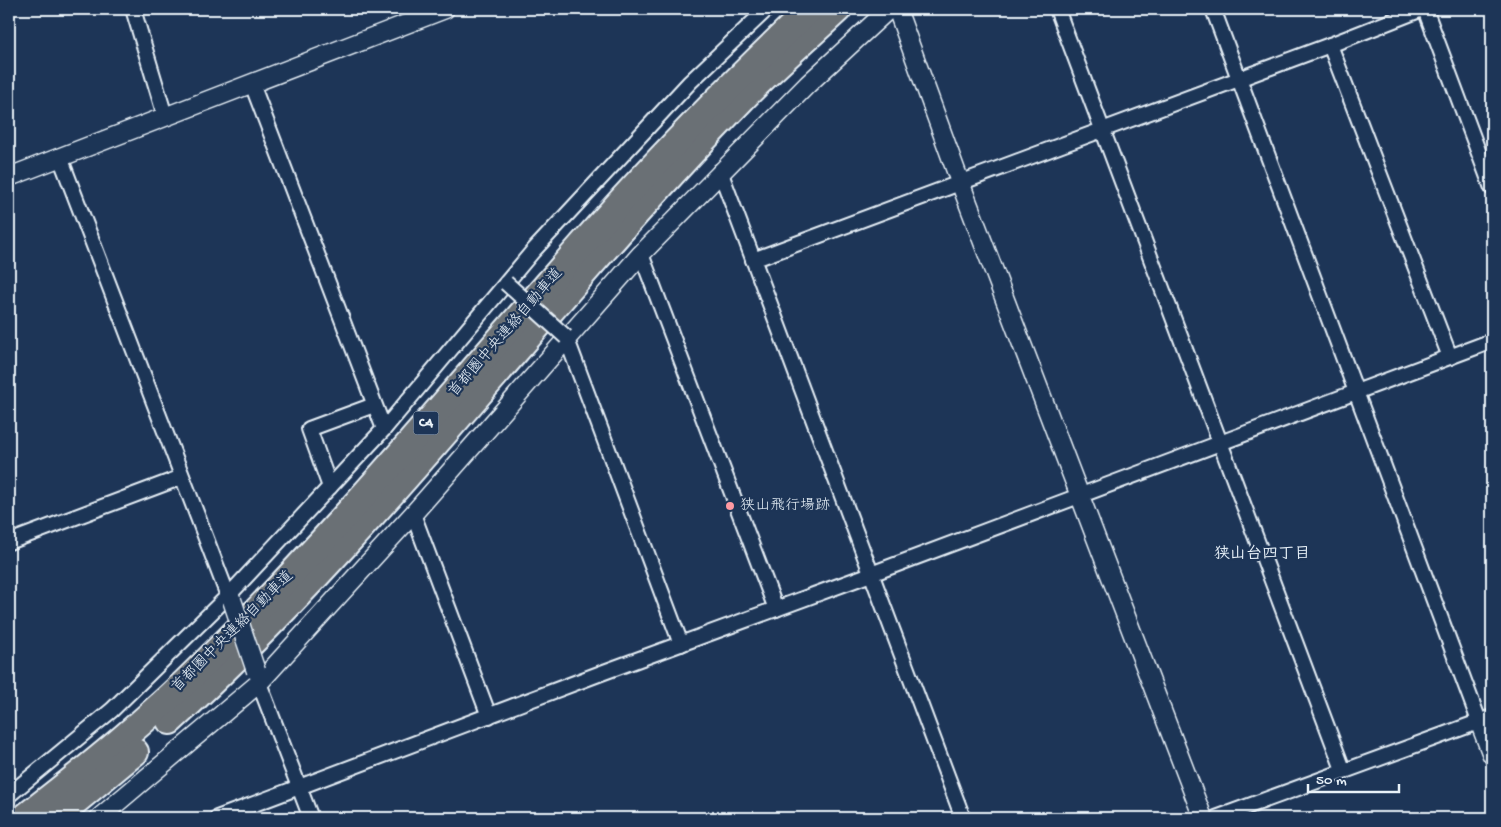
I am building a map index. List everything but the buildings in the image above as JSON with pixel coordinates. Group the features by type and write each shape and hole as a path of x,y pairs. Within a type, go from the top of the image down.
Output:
{"highway":[{"name":"首都圏中央連絡自動車道","path":"24,818 128,735 205,663 317,547 624,198 730,85 810,9"},
{"name":"首都圏中央連絡自動車道","path":"55,818 138,749 219,676 325,566 636,213 742,98 838,9"}],"street":[{"path":"133,9 165,116"},
{"path":"9,176 445,9"},
{"path":"9,796 112,710 230,598 384,430 533,251 690,82 767,9"},
{"path":"99,818 258,677 413,514 566,337 641,254 720,171 808,84 889,9"},
{"path":"897,9 960,182 1203,818"},
{"path":"1057,9 1344,772"},
{"path":"1213,9 1238,80 1486,719 1492,755"},
{"path":"754,260 1424,9 1492,188"},
{"path":"1330,45 1450,357"},
{"path":"252,84 384,430"},
{"path":"60,157 230,598 311,818"},
{"path":"720,171 963,818"},
{"path":"641,254 776,609"},
{"path":"506,283 566,337 681,644"},
{"path":"217,818 1492,341"},
{"path":"330,487 309,429 374,405"},
{"path":"9,542 182,477"},
{"path":"413,514 489,716"},
{"path":"1216,818 1486,719"}],"place":[{"name":"狭山飛行場跡","path":"730,506"}],"district":[{"name":"狭山台四丁目","path":"1262,555"}]}
